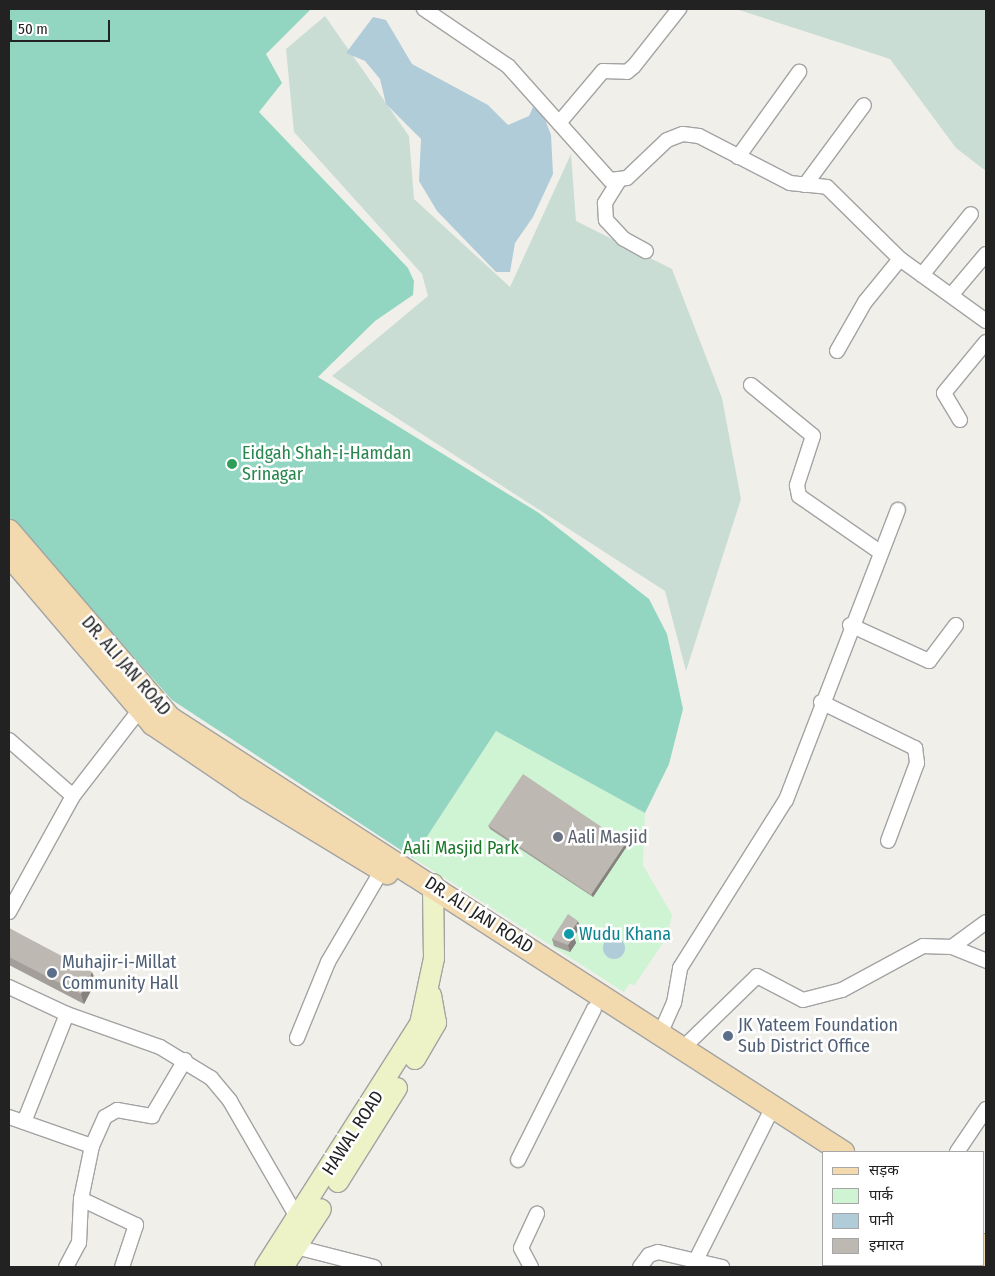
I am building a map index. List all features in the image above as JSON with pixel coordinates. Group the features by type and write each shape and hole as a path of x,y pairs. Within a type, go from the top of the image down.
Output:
{"main road":[{"name":"DR. ALI JAN ROAD","path":"9,530 144,704"},
{"name":"DR. ALI JAN ROAD","path":"9,555 144,704 223,773 386,863 529,956 683,1048 770,1113 822,1155"},
{"name":"HAWAL ROAD","path":"264,1267 288,1245 431,1033 437,1015 430,993 434,894"},
{"name":"DR. ALI JAN ROAD","path":"529,956 594,1008 770,1113 841,1151"},
{"name":"HAWAL ROAD","path":"283,1267 288,1245 298,1219 406,1048 430,993"}],"street":[{"path":"424,9 508,66 559,122 602,175 618,182"},
{"path":"559,122 603,71 627,72 634,66 679,9"},
{"path":"738,157 799,72"},
{"path":"805,185 864,104"},
{"path":"646,251 624,239 606,220 605,203 618,182 667,140 683,134 699,136 775,177 805,185 815,183 842,197 900,259 953,294 986,321"},
{"path":"922,275 971,214"},
{"path":"953,294 986,254"},
{"path":"837,351 865,302 900,259"},
{"path":"960,420 944,393 986,342"},
{"path":"751,386 813,436 797,486 799,496 880,552"},
{"path":"660,1034 674,1003 680,968 786,800 850,625 898,510"},
{"path":"850,625 929,661 956,625"},
{"path":"821,702 915,748 916,763 888,840"},
{"path":"9,912 74,796 144,704"},
{"path":"9,740 74,796"},
{"path":"297,1038 332,955 386,863"},
{"path":"952,947 986,922"},
{"path":"683,1048 725,1012 750,978 757,976 803,1000 819,999 910,950 952,947 986,961"},
{"path":"9,987 67,1014 185,1060 211,1078 230,1102 298,1219"},
{"path":"518,1160 594,1008"},
{"path":"24,1122 67,1014"},
{"path":"66,1267 80,1243 81,1198 92,1146 110,1112 152,1116 185,1060"},
{"path":"958,1151 986,1109"},
{"path":"697,1258 770,1113"},
{"path":"9,1117 92,1146"},
{"path":"81,1198 136,1225 122,1267"},
{"path":"531,1267 521,1248 537,1213"},
{"path":"288,1245 324,1262 374,1267"},
{"path":"640,1267 649,1255 658,1252 697,1258 722,1267"}],"green space":[{"name":"Eidgah Shah-i-Hamdan Srinagar","path":"9,9 311,9 266,54 282,83 259,112 408,268 414,281 413,295 375,321 318,377 539,513 649,599 667,634 683,709 669,764 645,813 496,731 413,858 172,700 9,517"},
{"path":"736,9 986,9 986,171 956,148 890,59"},
{"path":"325,16 409,136 414,199 510,287 571,154 576,221 672,269 722,398 741,499 686,671 665,591 332,376 428,296 422,274 294,132 286,49"},
{"name":"Aali Masjid Park","path":"496,731 645,813 643,865 672,915 667,937 634,986 630,983 624,992 413,858"}],"water":[{"path":"373,17 386,20 412,64 488,105 508,125 529,116 533,107 543,114 551,135 553,174 533,217 515,243 510,272 496,272 437,211 419,181 421,139 386,104 380,79 365,61 346,53"},
{"path":"614,937 622,940 625,948 622,956 614,959 606,956 603,948 606,940"}],"building":[{"name":"Aali Masjid","path":"523,774 626,843 591,895 488,825"},
{"path":"568,914 578,921 569,934 574,937 568,945 552,939"},
{"name":"Muhajir-i-Millat Community Hall","path":"9,928 92,972 81,994 9,957"}],"place":[{"name":"Eidgah Shah-i-Hamdan Srinagar","path":"232,464"},
{"name":"Aali Masjid","path":"558,837"},
{"name":"Wudu Khana","path":"569,934"},
{"name":"Muhajir-i-Millat Community Hall","path":"52,973"},
{"name":"JK Yateem Foundation Sub District Office","path":"728,1036"}]}
